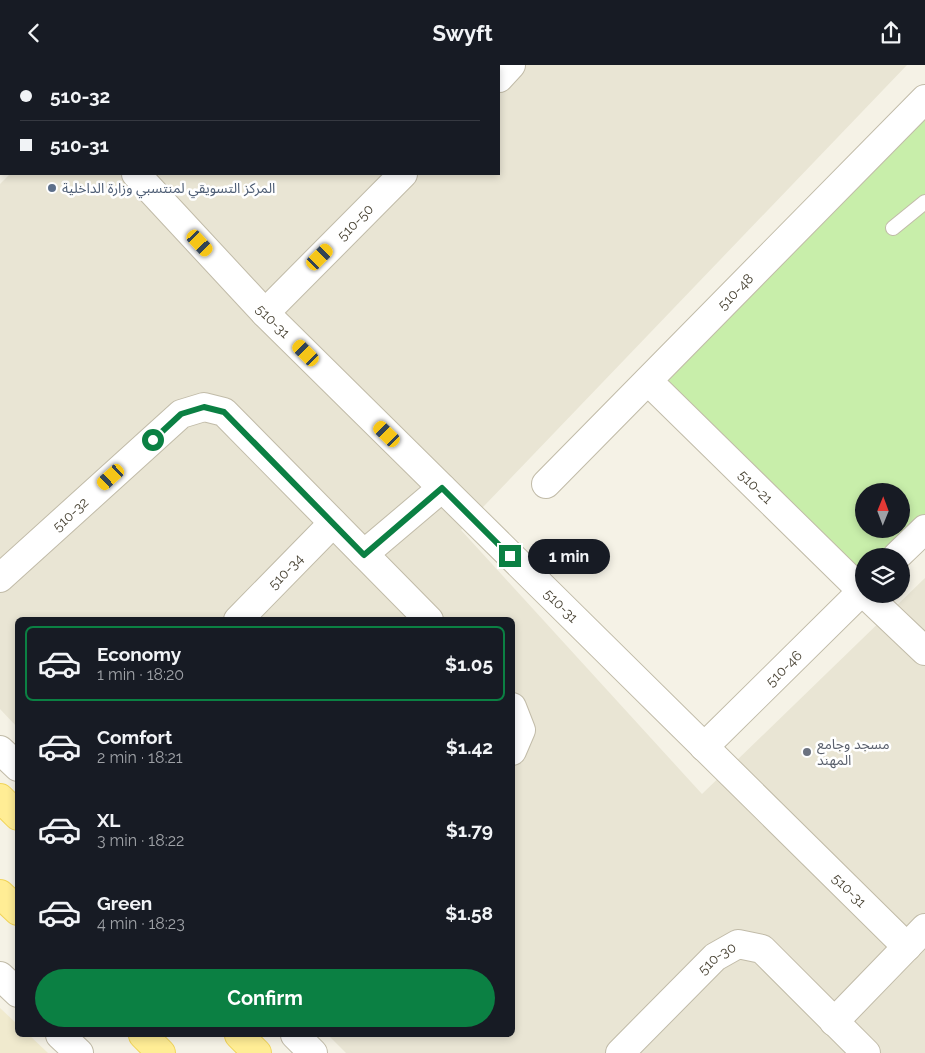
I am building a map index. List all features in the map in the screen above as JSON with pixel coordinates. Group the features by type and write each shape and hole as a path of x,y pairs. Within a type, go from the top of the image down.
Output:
{"main road":[{"path":"0,799 15,813"},
{"path":"0,894 15,908"},
{"path":"145,1037 161,1053"},
{"path":"241,1037 257,1053"}],"street":[{"path":"500,77 511,65"},
{"name":"510-48","path":"546,485 925,99"},
{"name":"510-31","path":"137,175 265,313 704,747 916,938"},
{"name":"510-50","path":"265,313 402,175"},
{"name":"510-21","path":"648,381 855,584"},
{"name":"510-32","path":"0,578 181,414 204,407 224,412 426,617"},
{"path":"364,555 442,488"},
{"name":"510-34","path":"241,617 333,523"},
{"path":"905,548 925,529"},
{"name":"510-46","path":"704,747 855,600"},
{"name":"510-21","path":"875,603 925,651"},
{"path":"515,715 521,730 515,744"},
{"path":"0,750 15,764"},
{"path":"834,1021 916,938"},
{"name":"510-30","path":"620,1053 715,957 738,944 762,949 866,1053"},
{"path":"0,976 15,990"},
{"path":"62,1037 78,1053"},
{"path":"297,1037 313,1053"}],"lane":[{"path":"894,228 925,202"}],"shaded area":[{"path":"500,65 907,65 461,530 702,794 899,603 910,603 910,593 925,578 925,1053 346,1053 330,1037 515,1037 515,617 15,617 15,725 0,709 0,184 9,175 500,175"},
{"path":"0,1008 15,1022 15,1037 31,1037 48,1053 0,1053"}],"green space":[{"path":"925,100 925,529 905,548 855,548 855,580 648,381"}],"place":[{"name":"المركز التسويقي لمنتسبي وزارة الداخلية","path":"52,188"},
{"name":"مسجد وجامع المهند","path":"807,752"}],"route":[{"path":"153,440 181,414 204,407 224,412 364,555 442,488 510,556"}]}
